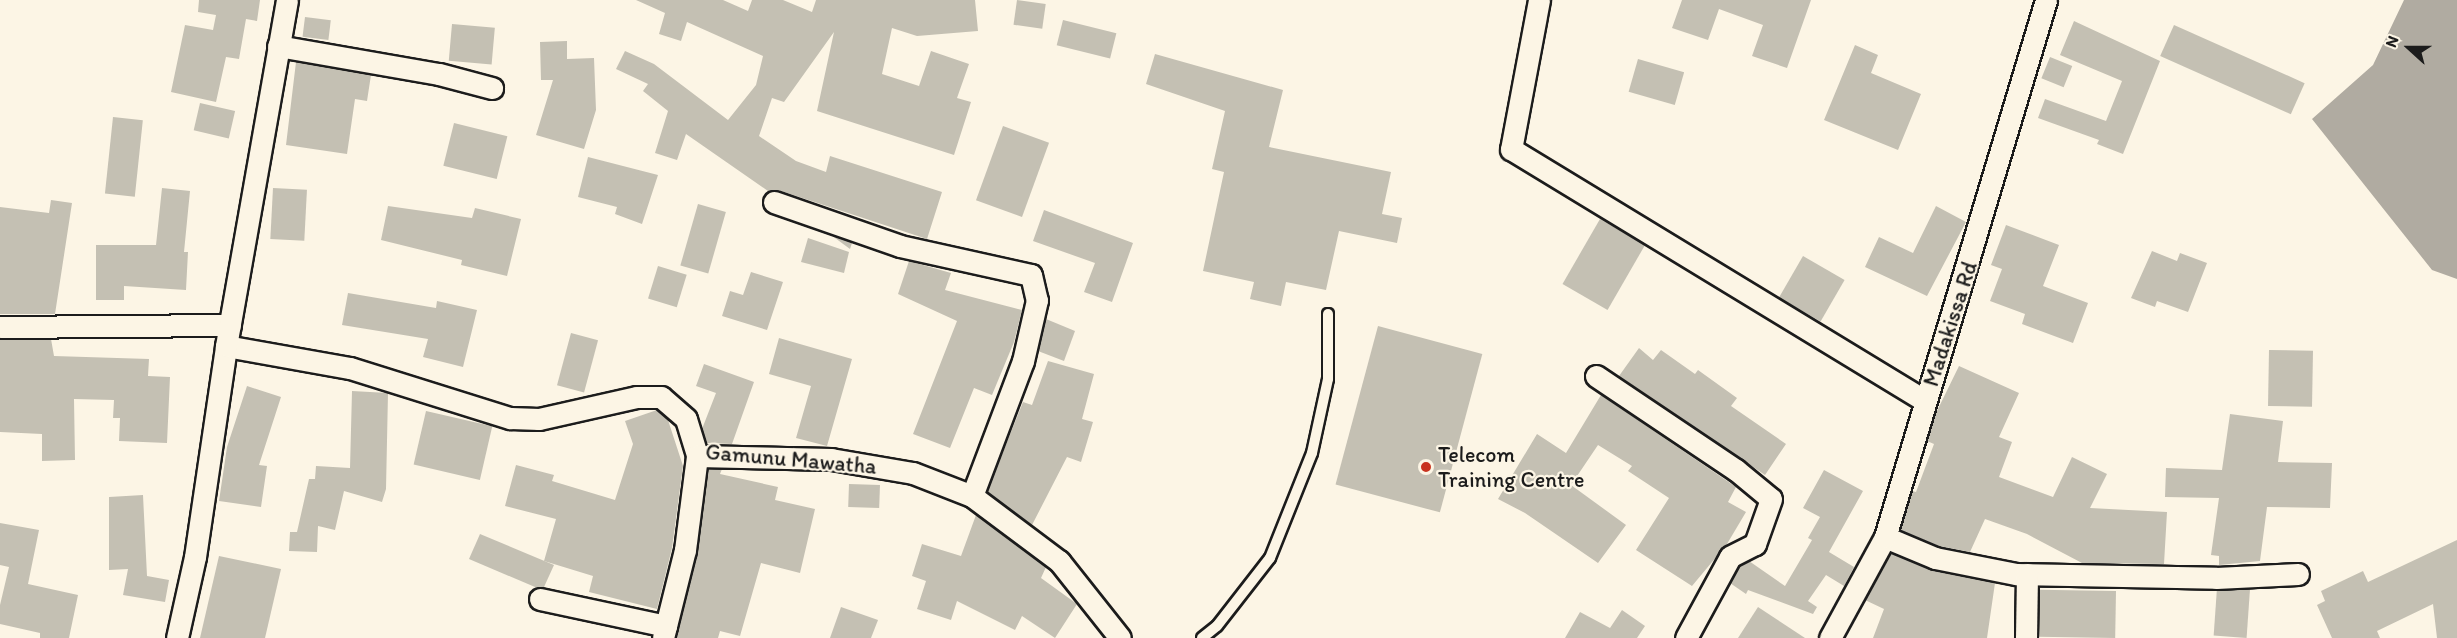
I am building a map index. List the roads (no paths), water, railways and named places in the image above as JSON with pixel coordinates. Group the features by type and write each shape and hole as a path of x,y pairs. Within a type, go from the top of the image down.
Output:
{"street":[{"path":"177,638 195,557 226,346 287,0"},
{"path":"1539,0 1511,150 1925,401"},
{"name":"Madakissa Rd","path":"1830,638 1885,537 1925,401 1975,248 2046,0"},
{"path":"278,46 439,74 492,88"},
{"path":"774,202 900,246 1031,274 1037,300 1023,361 972,496"},
{"path":"0,327 230,325"},
{"name":"Gamunu Mawatha","path":"226,346 350,368 510,418 539,419 637,397 661,397 686,419 698,456 872,464 913,473 972,496 1059,561 1120,638"},
{"path":"1596,376 1736,470 1771,499 1755,544 1730,557 1686,638"},
{"path":"540,599 664,632 685,549 698,456"},
{"path":"1885,537 1935,558 2027,573 2216,578 2298,574"},
{"path":"2025,638 2027,573"}],"lane":[{"path":"1202,638 1217,626 1270,558 1312,453 1328,380 1328,314"}],"place":[{"name":"Telecom Training Centre","path":"1426,467"}]}
